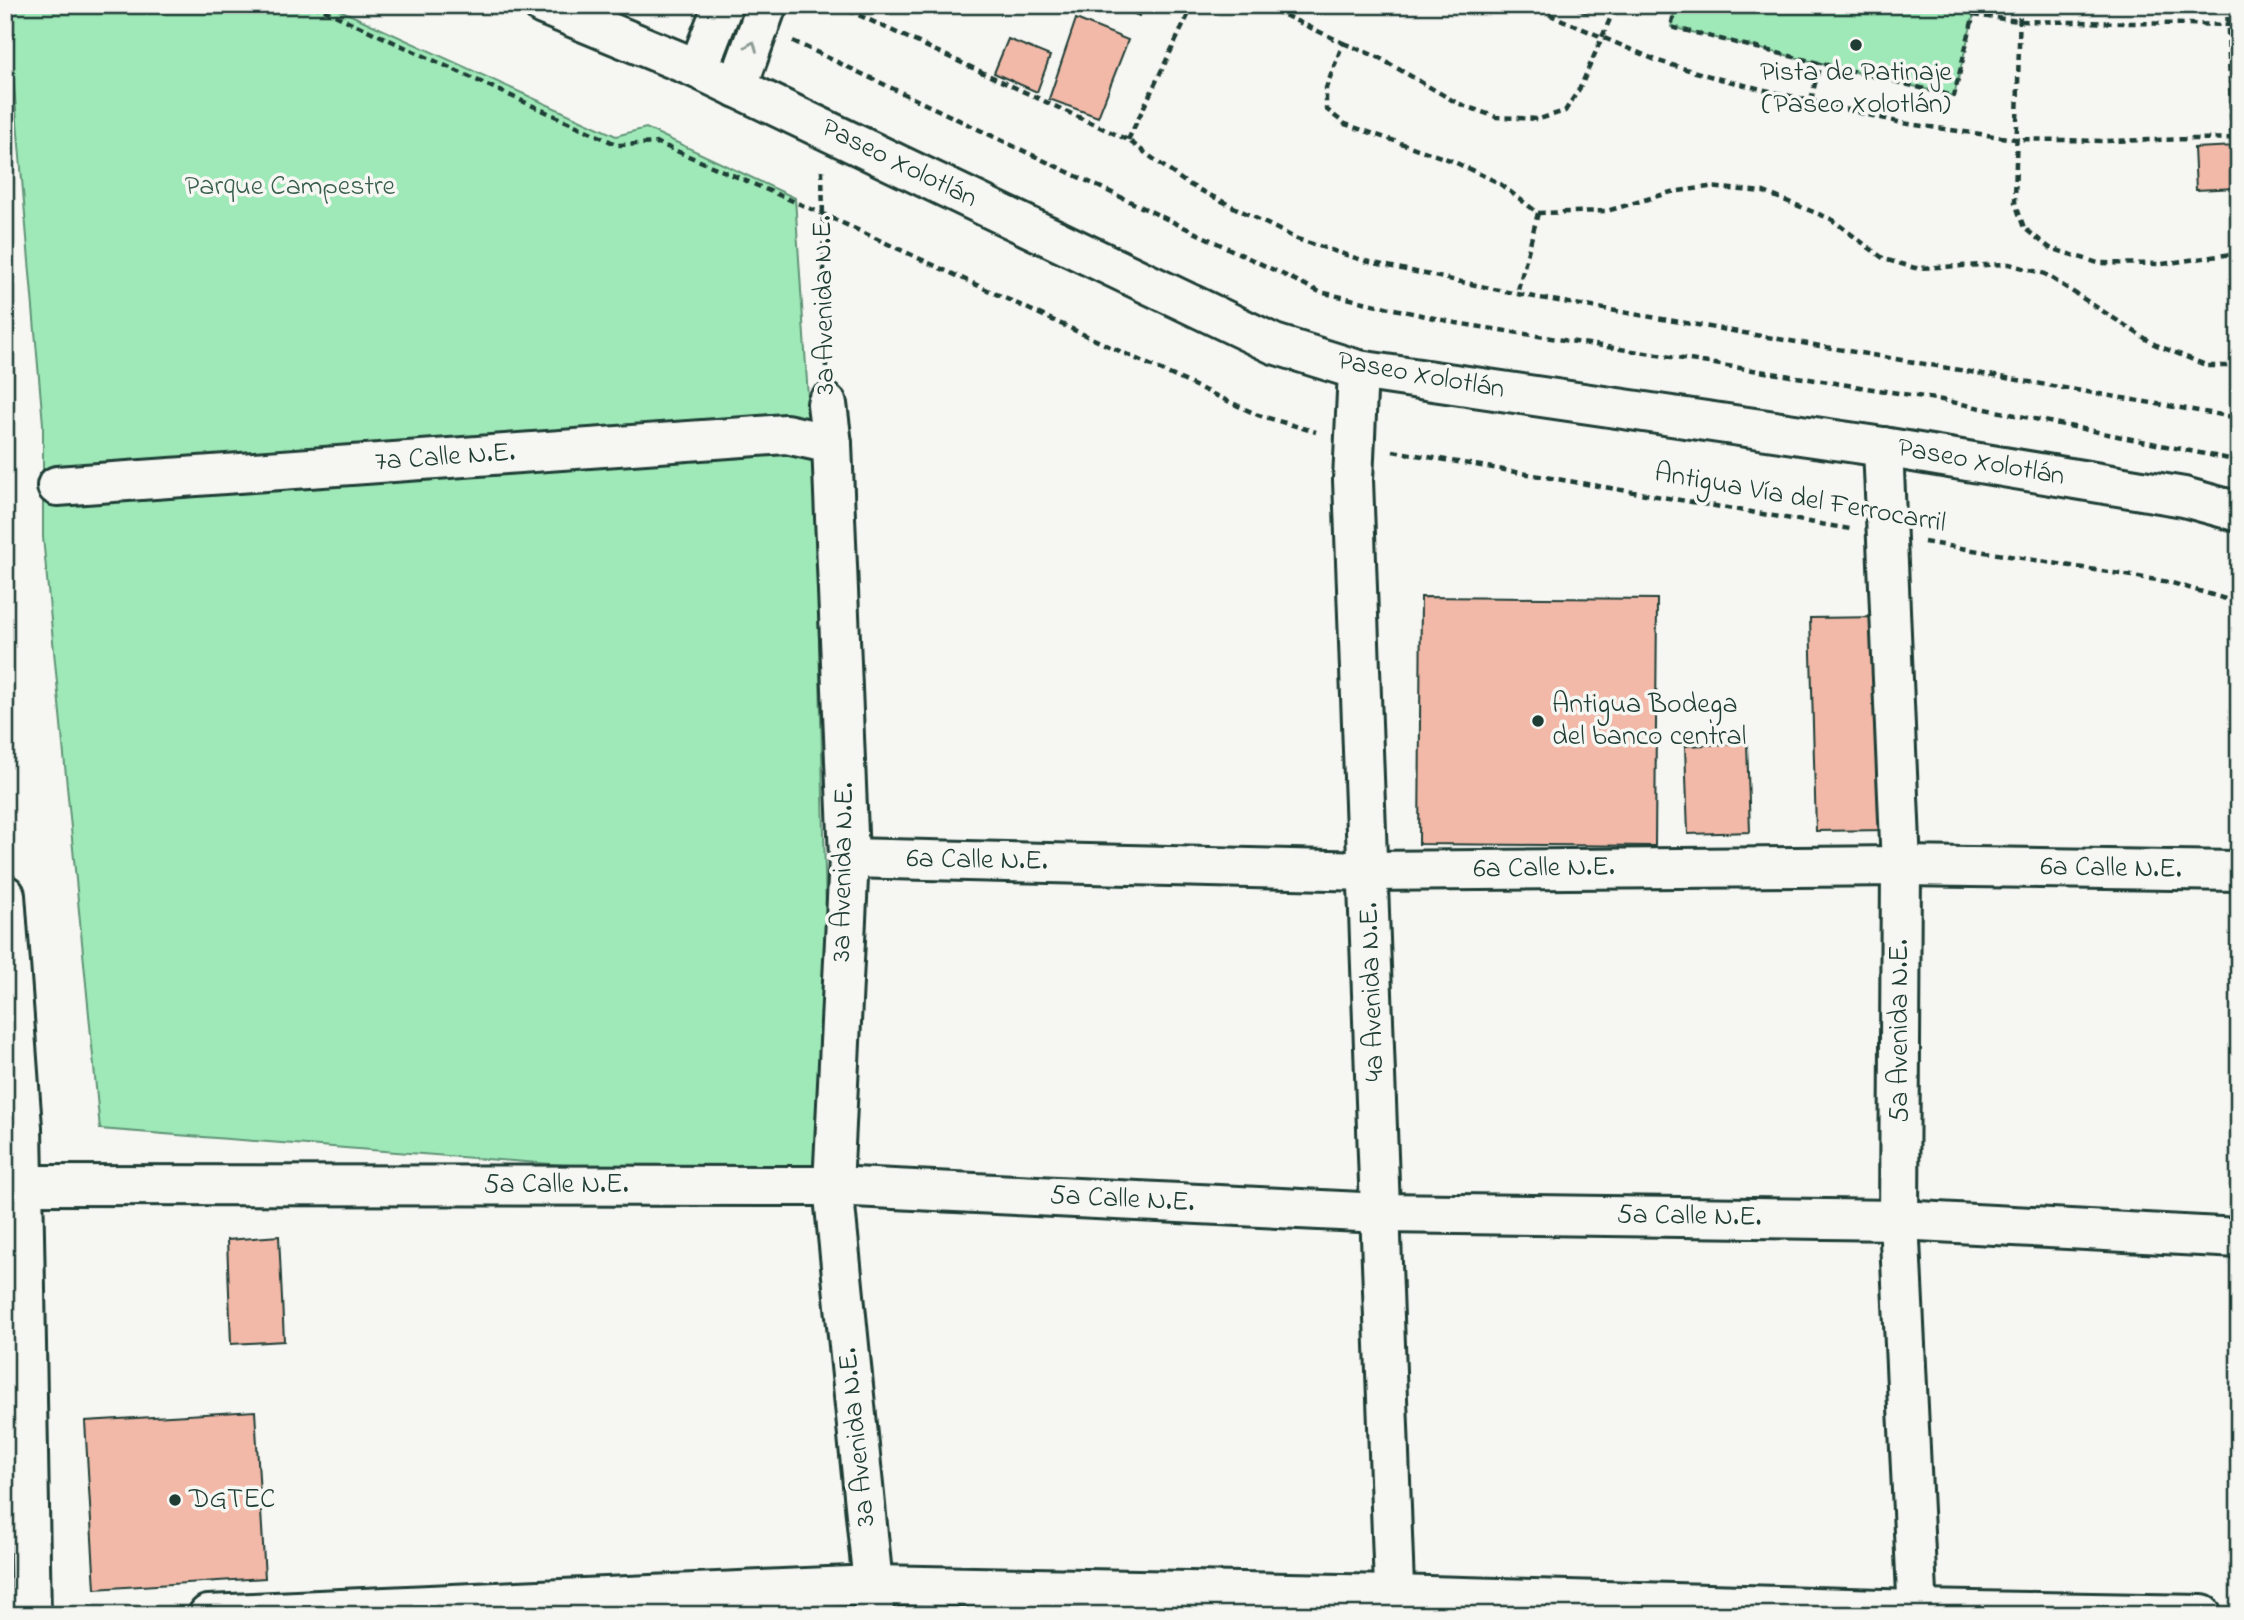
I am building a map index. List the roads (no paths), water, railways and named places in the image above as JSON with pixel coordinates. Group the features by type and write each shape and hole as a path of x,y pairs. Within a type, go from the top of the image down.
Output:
{"street":[{"name":"Paseo Xolotlán","path":"543,5 698,69 1274,344 1358,370 1882,447 2184,497 2239,512"},
{"path":"698,69 723,5"},
{"path":"737,88 767,5"},
{"name":"4a Avenida N.E.","path":"1358,370 1353,480 1395,1605"},
{"name":"3a Avenida N.E.","path":"827,404 832,444 849,858 833,1186 873,1600"},
{"name":"7a Calle N.E.","path":"57,486 786,434 832,444"},
{"name":"5a Avenida N.E.","path":"1882,447 1901,866 1899,1220 1918,1613"},
{"name":"6a Calle N.E.","path":"849,858 1368,871 1901,866 2239,870"},
{"path":"5,895 22,1127 14,1184 18,1577 31,1615"},
{"name":"5a Calle N.E.","path":"14,1184 833,1186 1381,1213 1899,1220 2239,1238"},
{"path":"208,1615 873,1600 2202,1615"}],"place":[{"name":"Pista de Patinaje (Paseo Xolotlán)","path":"1856,45"},
{"name":"Antigua Bodega del banco central","path":"1538,721"},
{"name":"DGTEC","path":"175,1500"}],"park label":[{"name":"Parque Campestre","path":"290,187"}]}
